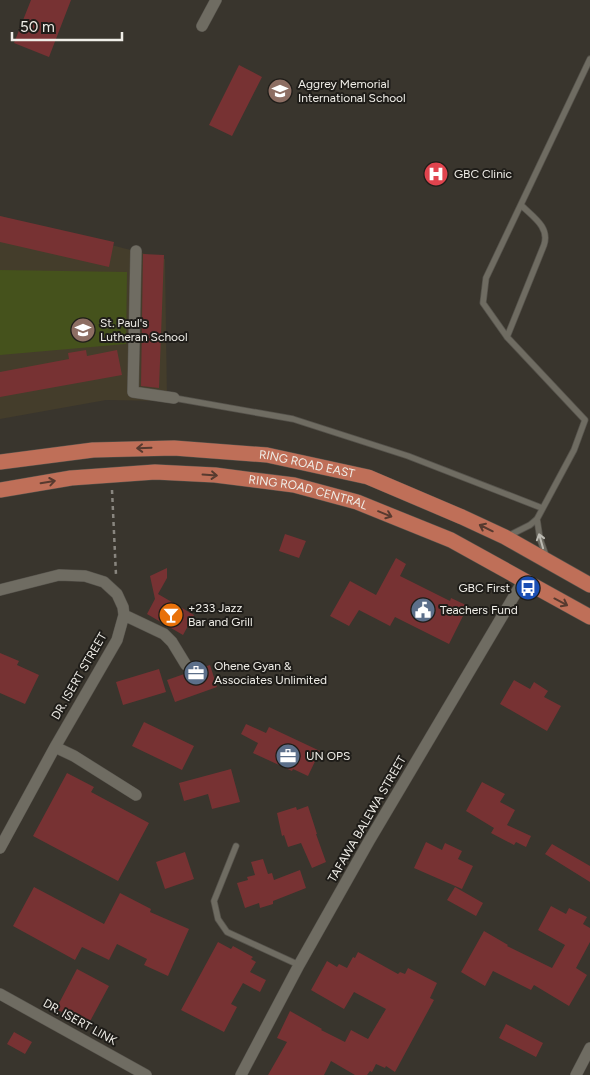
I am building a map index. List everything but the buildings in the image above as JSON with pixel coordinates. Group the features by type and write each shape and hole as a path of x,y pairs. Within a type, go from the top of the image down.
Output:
{"main road":[{"name":"RING ROAD EAST","path":"0,462 93,450 174,448 268,455 368,477 462,516 505,537 590,585"},
{"name":"RING ROAD CENTRAL","path":"0,490 71,478 155,472 215,475 294,486 357,502 451,540 590,617"}],"street":[{"path":"202,26 216,0"},
{"path":"136,251 133,392 174,398"},
{"path":"0,590 59,575 84,576 104,582 117,594 124,607 124,615 164,634 172,642 186,665"},
{"name":"TAFAWA BALEWA STREET","path":"240,1075 299,965 374,833 523,581"},
{"name":"DR. ISERT STREET","path":"0,848 55,747 117,640 124,615"},
{"path":"55,747 74,756 136,795"},
{"name":"DR. ISERT LINK","path":"0,994 146,1075"},
{"path":"576,1075 590,1048"}],"lane":[{"path":"505,537 530,525 537,519 588,420 507,337 484,303 486,278 590,59"},
{"path":"507,337 547,235 544,228 521,205"},
{"path":"174,398 293,419 408,456 542,508"},
{"path":"537,519 540,538 548,562"},
{"path":"236,846 214,901 218,919 227,932 299,965"}],"path":[{"path":"112,475 117,594"}],"shaded area":[{"name":"St. Paul's Lutheran School","path":"0,216 165,259 167,401 106,400 0,419"}],"green space":[{"path":"0,270 127,272 126,344 0,355"}],"place":[{"name":"Aggrey Memorial International School","path":"280,91"},
{"name":"GBC Clinic","path":"436,174"},
{"name":"St. Paul's Lutheran School","path":"83,330"},
{"name":"GBC First","path":"528,588"},
{"name":"Teachers Fund","path":"423,610"},
{"name":"+233 Jazz Bar and Grill","path":"171,615"},
{"name":"Ohene Gyan & Associates Unlimited","path":"196,673"},
{"name":"UN OPS","path":"288,756"}]}
